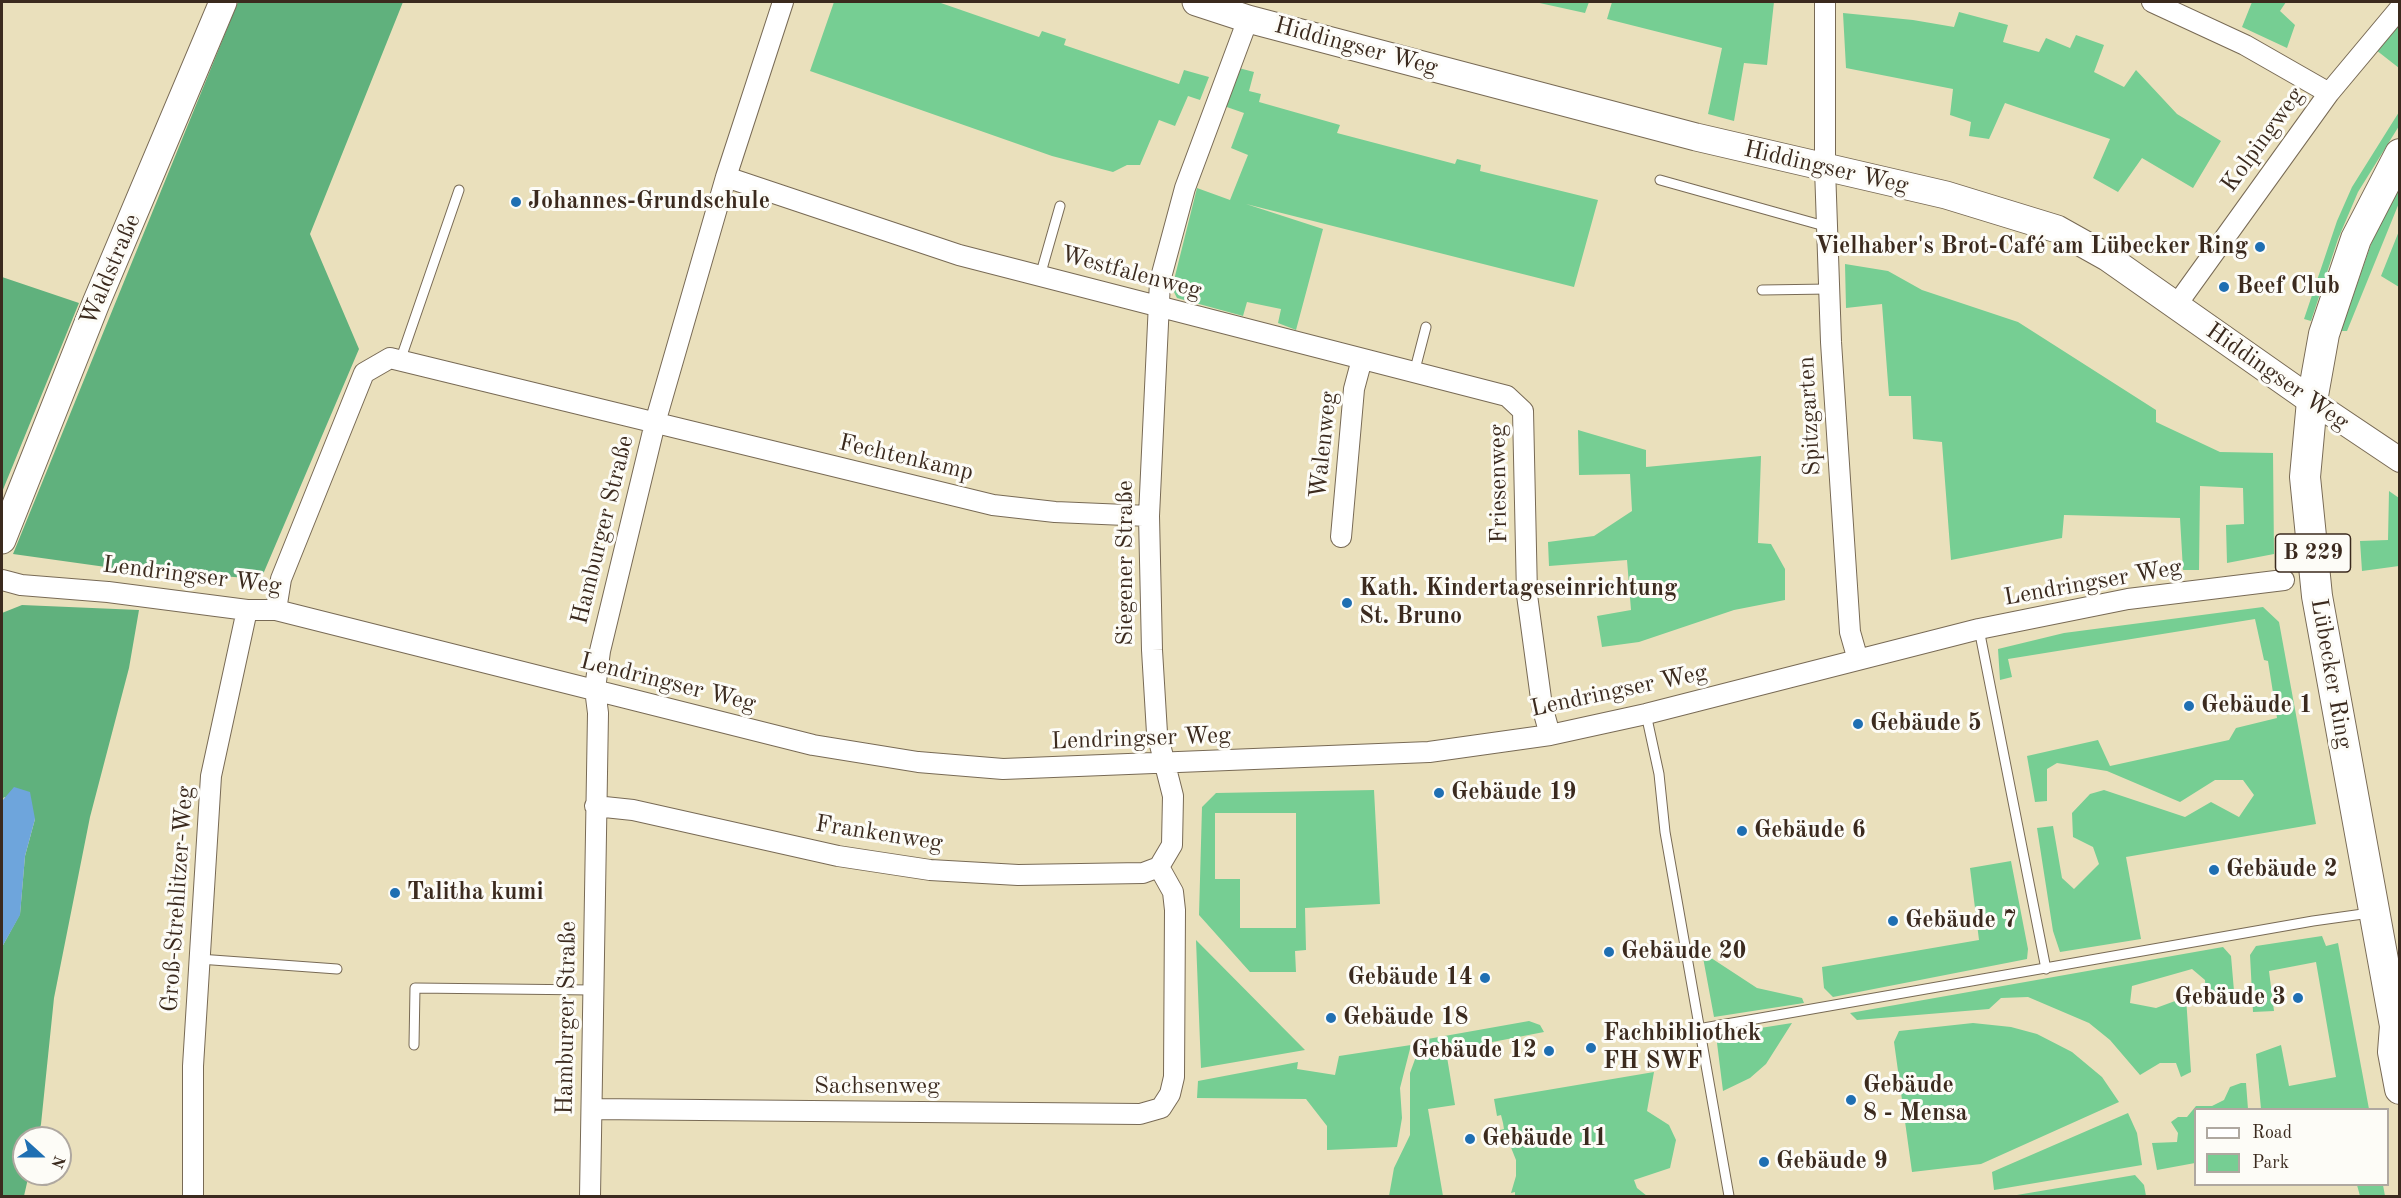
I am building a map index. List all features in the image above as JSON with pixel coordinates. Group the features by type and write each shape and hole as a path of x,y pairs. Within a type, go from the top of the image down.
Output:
{"main road":[{"name":"Waldstraße","path":"2,540 96,303 223,2"},
{"name":"Hiddingser Weg","path":"1196,2 1248,19 1696,137 1946,195 2057,229 2107,257 2175,307 2312,401"},
{"name":"Lübecker Ring","path":"2400,154 2356,238 2324,334 2312,401 2305,477 2317,596 2373,913 2397,1030 2392,1052 2400,1089"}],"street":[{"name":"Hamburger Straße","path":"590,1197 598,713 595,689 600,651 655,423 726,177 783,2"},
{"name":"Spitzgarten","path":"1825,2 1825,168 1829,289 1850,632 1858,660"},
{"path":"2152,2 2245,45 2329,93"},
{"name":"Kolpingweg","path":"2175,307 2329,93 2400,8"},
{"name":"Siegener Straße","path":"1159,867 1173,845 1173,796 1157,733 1152,650 1149,516 1160,281 1185,188 1248,19"},
{"name":"Westfalenweg","path":"726,177 959,255 1507,396 1522,411"},
{"path":"276,610 281,579 364,373 390,358 400,361"},
{"name":"Walenweg","path":"1341,537 1354,389 1362,359"},
{"name":"Fechtenkamp","path":"400,361 993,505 1055,512 1149,516"},
{"name":"Hiddingser Weg","path":"2312,401 2397,453"},
{"name":"Friesenweg","path":"1522,411 1527,595 1542,706 1550,735"},
{"name":"Lendringser Weg","path":"2,580 21,585 108,592 247,609 276,610 813,745 918,762 1003,769 1165,765 1429,752 1550,735 1646,714 1978,629 2128,599 2284,580"},
{"name":"Groß-Strehlitzer-Weg","path":"193,1197 193,1066 211,776 247,609"},
{"name":"Frankenweg","path":"595,806 633,810 838,856 930,870 1018,875 1143,873 1159,867"},
{"name":"Sachsenweg","path":"592,1109 1140,1114 1161,1108 1170,1094 1174,1077 1175,910 1173,892 1159,867"}],"lane":[{"path":"1660,180 1828,227"},
{"path":"400,361 459,190"},
{"path":"1040,276 1060,207"},
{"path":"1762,290 1829,289"},
{"path":"1414,373 1426,327"},
{"path":"1978,629 2046,969"},
{"path":"1646,714 1659,774 1662,810 1698,1029 1729,1197"},
{"path":"1698,1029 2313,921 2373,913"},
{"path":"199,959 337,969"},
{"path":"414,1045 415,988 592,990"}],"green space":[{"path":"238,2 403,2 310,234 359,349 261,579 113,568 13,554"},
{"path":"834,2 938,2 1039,37 1042,31 1066,39 1064,45 1179,84 1184,70 1209,77 1200,100 1188,96 1175,126 1159,120 1140,165 1127,165 1113,172 1052,156 810,71"},
{"path":"1535,2 1589,2 1585,13"},
{"path":"1612,2 1774,2 1767,65 1744,63 1734,121 1708,114 1722,48 1607,19"},
{"path":"2252,2 2286,2 2280,11 2295,25 2287,48 2242,27"},
{"path":"1959,12 2008,25 2003,42 2039,52 2046,38 2070,48 2076,35 2104,45 2094,72 2124,87 2136,70 2177,114 2221,141 2193,188 2142,158 2118,192 2093,178 2110,139 2005,103 1989,139 1969,136 1971,122 1950,115 1953,89 1846,68 1843,13 1913,20 1954,27"},
{"path":"2399,22 2399,68 2376,50"},
{"path":"1235,67 1254,72 1249,91 1261,94 1259,102 1340,125 1337,133 1455,164 1457,159 1481,165 1480,171 1598,200 1574,287 1246,204 1323,229 1296,330 1278,323 1281,309 1247,302 1243,316 1177,298 1172,288 1197,188 1230,200 1248,155 1231,148 1244,113 1221,105"},
{"path":"2399,112 2399,126 2358,192 2338,239 2311,321 2304,319 2337,221 2352,187"},
{"path":"2399,183 2399,203 2347,331 2341,331 2377,227"},
{"path":"2399,231 2400,287 2381,276"},
{"path":"1845,264 1888,271 1922,290 2018,322 2156,410 2156,422 2220,452 2273,453 2274,554 2227,563 2226,525 2244,524 2243,488 2200,486 2199,570 2183,570 2180,518 2064,515 2062,538 1951,560 1942,442 1913,439 1911,396 1889,396 1882,304 1846,308"},
{"path":"2,277 79,303 2,492"},
{"path":"1578,430 1646,450 1646,467 1761,456 1758,543 1771,544 1785,569 1785,600 1734,610 1639,642 1602,647 1597,616 1631,610 1627,560 1549,566 1548,542 1594,536 1632,511 1630,474 1579,475"},
{"path":"2389,491 2399,498 2399,566 2362,571 2360,541 2388,540"},
{"path":"22,605 139,610 129,668 90,817 54,998 41,1126 12,1126 12,1186 26,1186 24,1196 2,1196 2,947 20,914 25,856 35,819 4,797 2,801 2,613"},
{"path":"2263,607 2279,622 2316,824 2126,857 2141,939 2060,952 2053,931 2037,828 2053,826 2062,878 2074,889 2099,864 2093,847 2073,837 2072,813 2090,794 2104,790 2185,817 2211,802 2239,817 2254,795 2243,780 2215,780 2180,802 2107,771 2057,763 2047,769 2047,801 2035,802 2027,756 2098,740 2110,766 2229,740 2236,728 2277,718 2268,661 2264,660 2255,619 2008,659 2012,677 2000,680 1998,649 2064,633"},
{"path":"1374,790 1380,904 1305,908 1306,950 1295,951 1296,972 1250,972 1199,915 1202,807 1216,793","holes":["1215,813 1296,813 1296,928 1240,928 1240,879 1215,879"]},
{"path":"2011,861 2028,949 2027,959 1833,997 1824,988 1822,967 1979,940 1970,868"},
{"path":"2322,936 2326,946 2338,943 2369,1108 2261,1108 2256,1054 2281,1045 2289,1086 2336,1077 2316,962 2269,971 2274,1011 2253,1012 2250,955 2256,946"},
{"path":"1196,940 1305,1050 1201,1068"},
{"path":"2223,947 2231,956 2234,991 2206,997 2205,980 2192,969 2132,986 2130,1003 2156,1008 2186,997 2191,1072 2181,1077 2176,1063 2160,1063 2140,1075 2110,1040 2089,1023 2028,997 2001,998 1989,1009 1857,1020 1850,1013"},
{"path":"1702,952 1757,988 1802,998 1804,1003 1714,1017"},
{"path":"1529,1021 1540,1025 1544,1032 1446,1051 1455,1105 1428,1109 1443,1196 1389,1196 1394,1168 1410,1135 1410,1073 1422,1040"},
{"path":"1792,1023 1766,1064 1750,1078 1723,1091 1716,1035"},
{"path":"1973,1023 2011,1027 2037,1034 2072,1052 2102,1077 2119,1102 1981,1164 1912,1172 1894,1042 1899,1031"},
{"path":"1411,1045 1400,1088 1402,1118 1397,1147 1327,1150 1327,1126 1306,1099 1197,1098 1198,1081 1298,1062 1297,1069 1335,1075 1339,1056"},
{"path":"1654,1072 1647,1111 1669,1125 1676,1140 1670,1168 1634,1180 1637,1188 1647,1196 1515,1196 1515,1192 1511,1193 1516,1176 1516,1160 1510,1145 1500,1133 1500,1130 1504,1129 1503,1123 1501,1115 1497,1116 1494,1099"},
{"path":"2246,1083 2248,1108 2194,1108 2196,1106 2212,1106 2224,1100 2230,1087"},
{"path":"2194,1108 2194,1163 2157,1170 2152,1143 2177,1142 2178,1133 2171,1122 2178,1117 2187,1117"},
{"path":"2128,1113 2137,1133 2142,1165 1994,1190 1992,1172"},
{"path":"2135,1175 2144,1185 2146,1196 2011,1196"},
{"path":"2357,1186 2383,1186 2385,1196 2360,1196"}],"water":[{"path":"14,787 30,792 35,819 25,856 20,915 2,947 2,801"}],"place":[{"name":"Johannes-Grundschule","path":"516,202"},
{"name":"Vielhaber's Brot-Café am Lübecker Ring","path":"2260,247"},
{"name":"Beef Club","path":"2224,287"},
{"name":"Kath. Kindertageseinrichtung St. Bruno","path":"1347,603"},
{"name":"Gebäude 1","path":"2189,706"},
{"name":"Gebäude 5","path":"1858,724"},
{"name":"Gebäude 19","path":"1439,793"},
{"name":"Gebäude 6","path":"1742,831"},
{"name":"Gebäude 2","path":"2214,870"},
{"name":"Talitha kumi","path":"395,893"},
{"name":"Gebäude 7","path":"1893,921"},
{"name":"Gebäude 20","path":"1609,952"},
{"name":"Gebäude 14","path":"1485,978"},
{"name":"Gebäude 3","path":"2298,998"},
{"name":"Gebäude 18","path":"1331,1018"},
{"name":"Fachbibliothek FH SWF","path":"1591,1048"},
{"name":"Gebäude 12","path":"1549,1051"},
{"name":"Gebäude 8 - Mensa","path":"1851,1100"},
{"name":"Gebäude 11","path":"1470,1139"},
{"name":"Gebäude 9","path":"1764,1162"}]}
